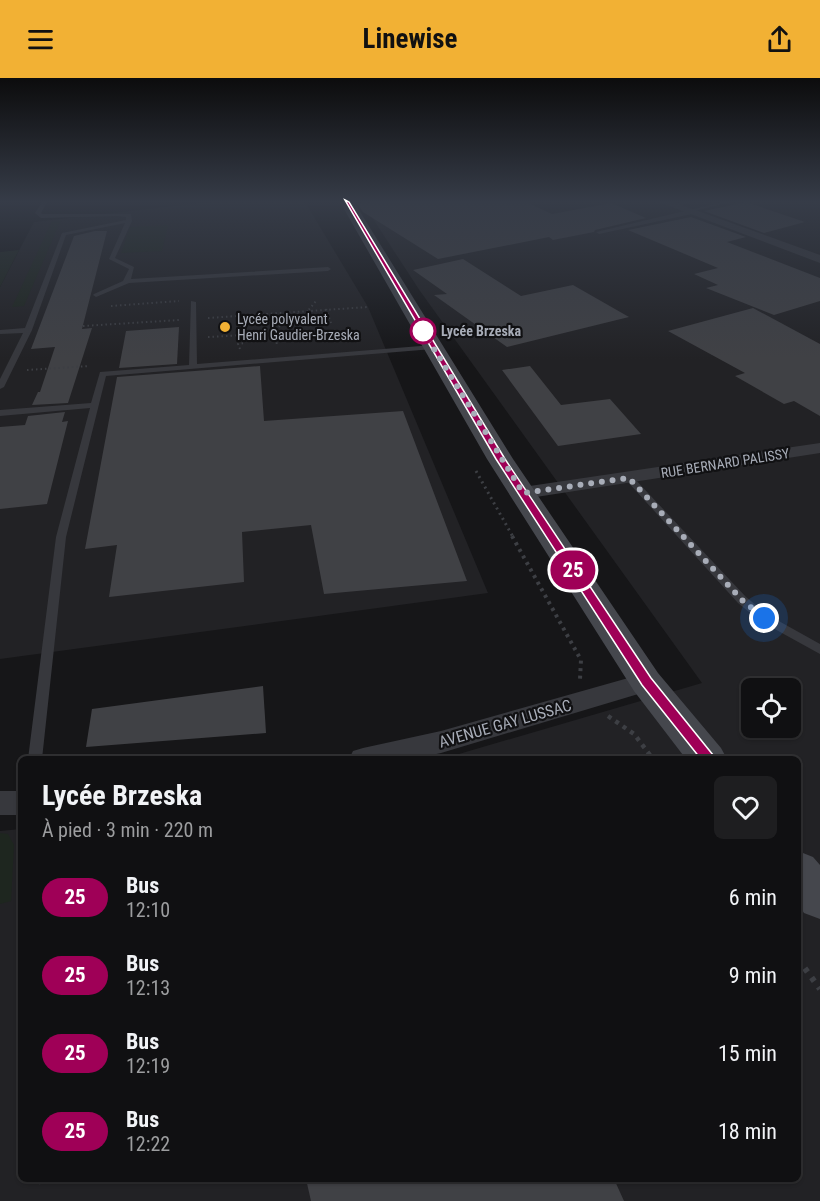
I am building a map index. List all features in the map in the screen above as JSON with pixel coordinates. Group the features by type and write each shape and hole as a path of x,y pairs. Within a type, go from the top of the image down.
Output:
{"main road":[{"path":"378,254 523,493 646,682 706,756"},
{"path":"801,875 820,898"}],"street":[{"name":"RUE BERNARD PALISSY","path":"523,493 820,448"},
{"name":"AVENUE GAY LUSSAC","path":"377,756 441,742 646,682"},
{"path":"0,803 18,803"}],"lane":[{"path":"0,387 28,330 56,254"},
{"path":"114,254 112,259 132,268 126,281"},
{"path":"96,296 126,281 328,268"},
{"path":"193,302 193,366"},
{"path":"0,332 28,330"},
{"path":"35,756 62,537 104,374 433,347"},
{"path":"0,413 95,405"},
{"path":"629,478 742,600 774,624 820,650"}],"path":[{"path":"96,296 93,308 180,301"},
{"path":"304,325 302,318 316,301"},
{"path":"83,326 369,306"},
{"path":"326,309 331,323"},
{"path":"194,338 243,335 275,329 303,311"},
{"path":"8,371 92,366"},
{"path":"611,719 634,734 651,756"},
{"path":"801,963 820,989"},
{"path":"42,1182 44,1186"}],"shaded area":[{"path":"0,254 17,254 0,287"},
{"path":"17,254 336,254 368,307 488,593 0,659 0,287"},
{"path":"36,254 46,254 24,306 12,307"},
{"path":"396,254 820,254 820,1201 0,1201 0,831 18,829 18,1182 801,1182 801,756 452,756 702,683 420,291"},
{"path":"0,833 8,834 14,845 11,901 0,904"}],"building":[{"path":"67,254 101,254 82,329 92,328 68,403 32,405 40,392 55,347 31,349"},
{"path":"431,254 461,254 438,259"},
{"path":"686,254 759,254 820,278 820,301 774,315 706,288 718,285 694,274 718,268"},
{"path":"463,259 521,296 573,285 629,317 507,347 434,295 447,294 413,270"},
{"path":"753,308 820,344 820,416 794,401 784,404 735,376 745,373 668,331"},
{"path":"179,327 177,364 119,368 126,331"},
{"path":"260,366 264,421 403,411 467,581 324,594 311,525 242,532 244,582 109,597 117,545 85,549 117,377"},
{"path":"530,366 561,405 610,399 641,434 558,446 502,370"},
{"path":"65,412 62,422 68,421 47,504 0,509 0,427 25,425 28,416"},
{"path":"263,686 266,733 86,747 92,709"},
{"path":"307,1182 615,1182 624,1201 311,1201"}],"bus line":[{"name":"25","path":"377,254 500,459 646,682 706,756"}],"place":[{"name":"Lycée polyvalent Henri Gaudier-Brzeska","path":"225,327"},
{"name":"Lycée Brzeska","path":"423,331"}],"route":[{"path":"423,331 498,456 523,493 629,478 742,600 764,618"}]}
